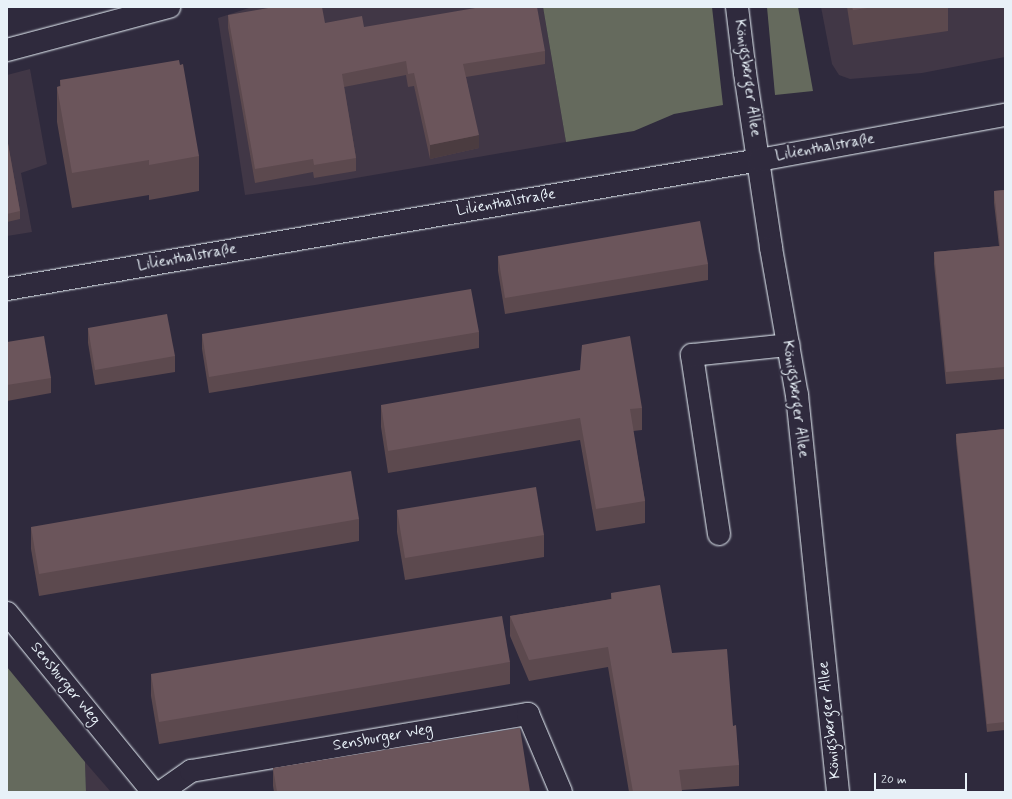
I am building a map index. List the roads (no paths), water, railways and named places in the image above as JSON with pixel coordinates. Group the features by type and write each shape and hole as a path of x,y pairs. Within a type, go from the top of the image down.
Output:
{"street":[{"path":"7,50 169,7"},
{"name":"Königsberger Allee","path":"737,7 745,73 771,248 797,395 838,792"},
{"name":"Lilienthalstraße","path":"7,289 759,160 1005,115"},
{"path":"719,534 692,355 788,344"},
{"name":"Sensburger Weg","path":"7,613 153,792"},
{"name":"Sensburger Weg","path":"161,792 191,771 528,714 561,792"}]}
